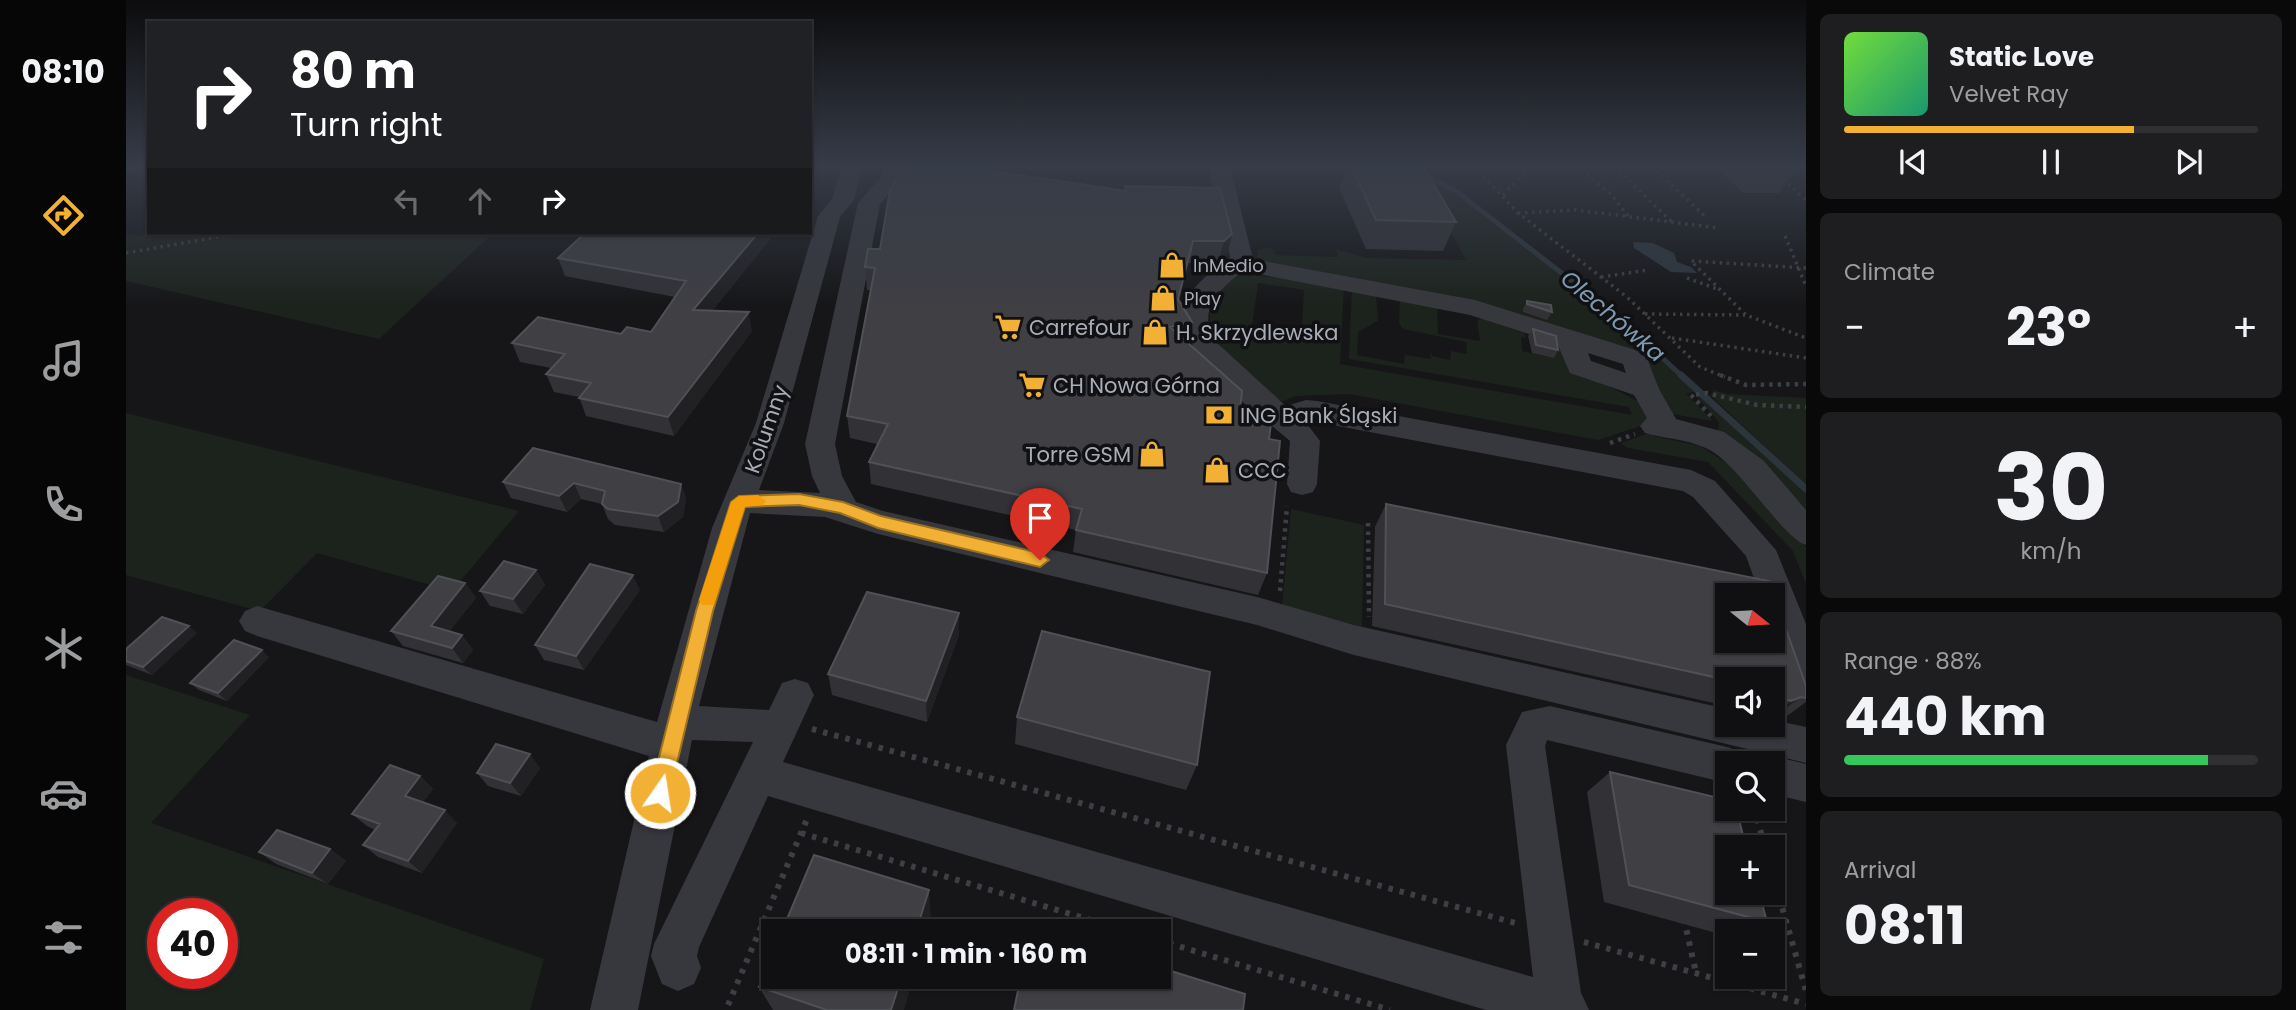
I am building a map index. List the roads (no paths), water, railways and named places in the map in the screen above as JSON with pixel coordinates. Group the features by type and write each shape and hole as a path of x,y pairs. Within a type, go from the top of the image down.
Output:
{"street":[{"name":"Kolumny","path":"614,1010 674,732 715,576 739,502 770,423 831,213"},
{"path":"843,508 827,476 820,444 867,213"},
{"path":"1224,213 1242,250 1238,262 1207,287 1201,296 1199,336 1211,353 1303,435 1305,441 1295,495"},
{"path":"1238,262 1475,308 1569,339 1580,367 1645,389 1661,427 1703,435 1733,452 1765,484 1806,533"},
{"path":"1282,417 1317,411 1691,481 1704,489 1760,550 1806,670"},
{"path":"739,502 799,499 843,508 878,522 1278,617 1370,644 1806,745"},
{"path":"257,621 651,739 674,732 754,724 786,715 677,944 674,956 678,968"},
{"path":"758,774 1563,1009 1525,745 1530,731 1536,724 1550,723 1715,762"},
{"path":"1785,778 1806,783"}],"waterway":[{"name":"Olechówka","path":"1485,213 1617,316 1683,377"},
{"name":"Olechówka","path":"1681,375 1806,489"}],"place":[{"name":"InMedio","path":"1172,265"},
{"name":"Play","path":"1163,298"},
{"name":"Carrefour","path":"1008,327"},
{"name":"H. Skrzydlewska","path":"1155,332"},
{"name":"CH Nowa Górna","path":"1032,385"},
{"name":"ING Bank Śląski","path":"1219,415"},
{"name":"Torre GSM","path":"1152,454"},
{"name":"CCC","path":"1217,470"}]}
